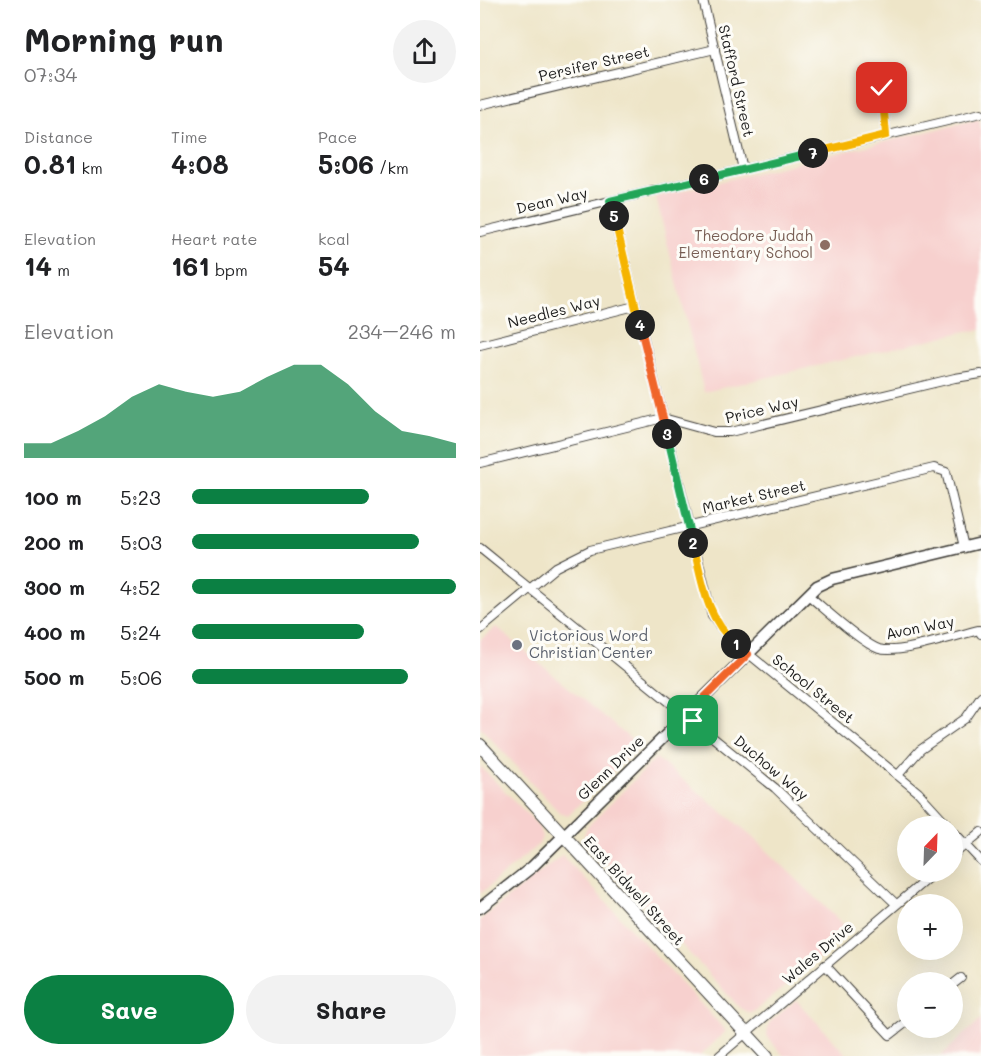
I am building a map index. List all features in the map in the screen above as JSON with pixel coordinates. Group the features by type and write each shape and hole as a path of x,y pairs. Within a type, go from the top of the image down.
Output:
{"main road":[{"name":"East Bidwell Street","path":"480,745 767,1056"}],"street":[{"name":"Stafford Street","path":"703,0 743,169"},
{"name":"Persifer Street","path":"480,105 715,49"},
{"path":"882,88 886,135"},
{"name":"Dean Way","path":"480,232 981,113"},
{"name":"School Street","path":"610,201 712,616 728,637 898,775 918,792 940,816"},
{"name":"Needles Way","path":"480,345 635,306"},
{"name":"Price Way","path":"480,463 663,418 725,433 955,378 981,374"},
{"name":"Market Street","path":"480,630 556,567 578,555 689,526 937,468 946,472 964,547"},
{"name":"Glenn Drive","path":"480,908 532,867 817,586 832,579 981,543"},
{"name":"Duchow Way","path":"480,548 801,812 896,904"},
{"name":"Avon Way","path":"808,595 866,642 882,650 898,650 979,630 981,634"},
{"path":"898,775 920,750 966,718 981,696"},
{"path":"965,845 981,832"},
{"path":"963,843 981,861"},
{"name":"Wales Drive","path":"719,1056 923,882"},
{"path":"825,965 890,1035 897,1030"}],"shaded area":[{"name":"Theodore Judah Elementary School","path":"979,119 981,129 981,330 967,331 704,392 656,197"},
{"path":"496,627 639,746 568,815 559,812 480,727 480,640"},
{"path":"656,758 751,835 849,930 810,966 753,1012 740,1008 585,840 587,827"},
{"path":"480,766 538,825 542,837 539,844 480,894"},
{"path":"562,855 726,1031 700,1056 480,1056 480,920"},
{"path":"796,1000 848,1056 784,1056 767,1035 769,1023"},
{"path":"981,1019 981,1056 941,1056 963,1038"}],"place":[{"name":"Theodore Judah Elementary School","path":"825,245"},
{"name":"Victorious Word Christian Center","path":"517,645"}],"route":[{"path":"693,721 686,716 748,654 721,629 708,606 610,201 886,135 882,88"}]}
